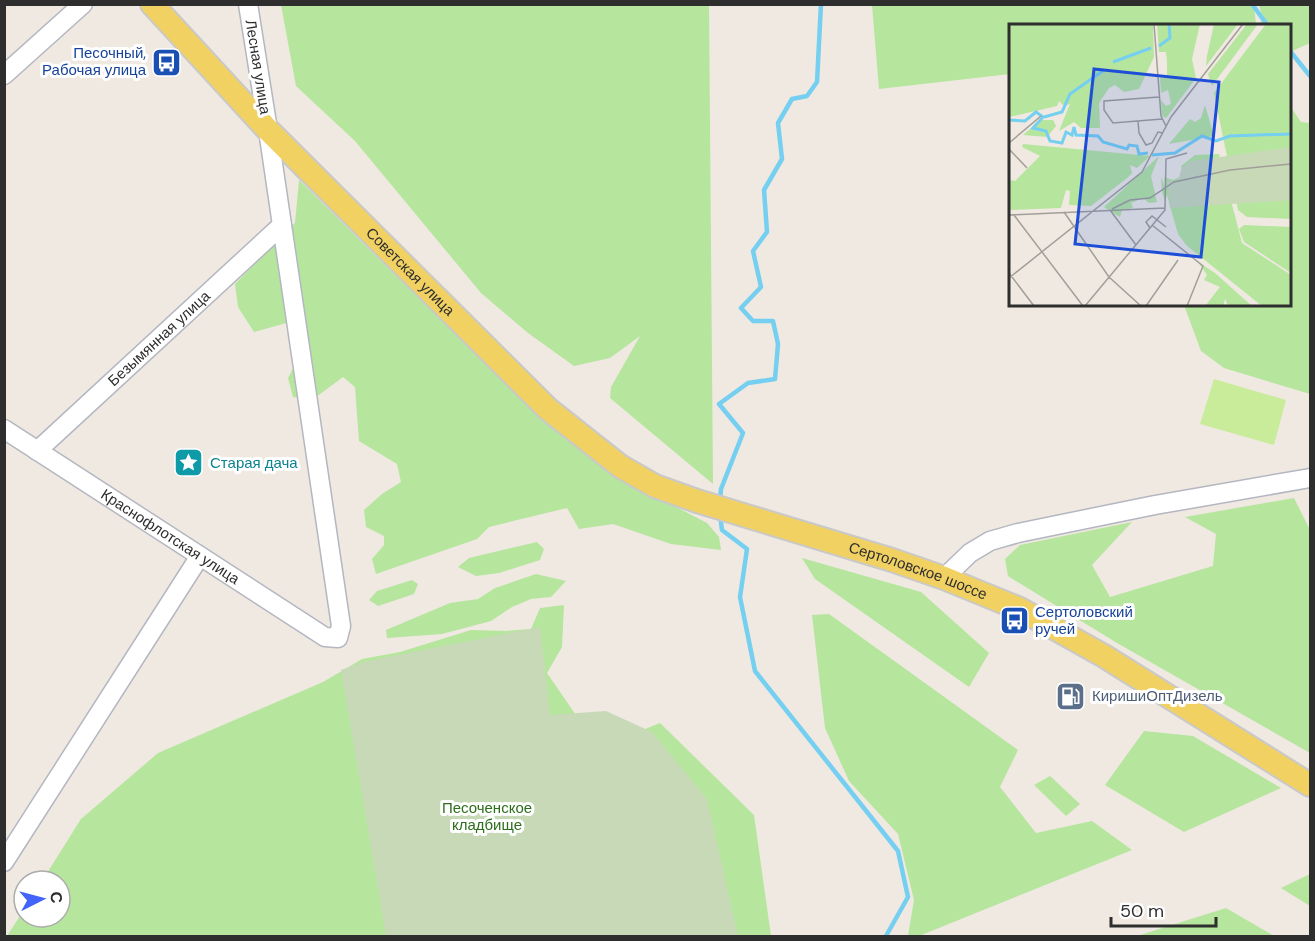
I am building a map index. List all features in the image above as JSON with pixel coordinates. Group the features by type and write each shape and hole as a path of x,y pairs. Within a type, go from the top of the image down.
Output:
{"main road":[{"name":"Советская улица","path":"152,4 268,130 548,409 620,466 655,486 755,520"},
{"name":"Сертоловское шоссе","path":"755,520 892,560 1020,609 1086,645 1311,785"}],"street":[{"path":"4,75 83,4"},
{"name":"Лесная улица","path":"248,4 341,626 338,638"},
{"name":"Безымянная улица","path":"37,451 282,225"},
{"name":"Краснофлотская улица","path":"4,429 325,637 338,638"},
{"path":"944,578 970,553 990,541 1018,533 1155,505 1311,478"},
{"path":"4,861 200,556"}],"green space":[{"path":"281,5 709,5 713,484 610,398 611,387 640,336 610,358 574,366 528,333 481,293 355,141 296,86"},
{"path":"872,5 1254,5 1256,24 1009,24 1009,74 879,89"},
{"path":"1259,5 1310,5 1310,43 1291,52 1291,24 1259,24 1263,19"},
{"path":"1291,107 1301,122 1310,123 1310,394 1224,368 1201,351 1184,306 1291,306"},
{"path":"299,180 510,388 628,482 707,523 719,537 721,550 671,544 613,524 579,529 567,508 489,527 477,539 376,574 372,559 384,545 384,536 366,527 364,510 382,494 401,482 397,464 359,441 355,387 343,377 312,400 293,397 288,378 304,347 290,322 254,332 238,307 235,284 295,223"},
{"path":"1214,379 1286,400 1274,445 1200,424"},
{"path":"1294,498 1310,530 1310,753 1117,643 1008,576 1005,559 1020,545 1132,522 1092,565 1110,597 1213,566 1216,534 1185,517"},
{"path":"537,542 544,549 540,560 499,573 476,576 458,567 469,558"},
{"path":"802,558 921,592 989,653 969,687 815,579"},
{"path":"536,574 566,581 551,597 531,599 512,607 491,621 442,634 387,638 386,630 450,603 478,599 495,588"},
{"path":"412,580 418,584 414,594 378,606 369,600 377,591"},
{"path":"564,605 562,647 547,673 580,721 606,936 7,936 12,928 72,929 72,869 50,869 81,819 158,753 323,682 362,659 400,652 471,630 531,629 540,608"},
{"path":"829,614 1018,750 1000,787 1036,833 1092,821 1132,850 919,936 908,936 914,900 898,834 849,781 825,728 812,615"},
{"name":"Песоченское кладбище","path":"540,627 550,715 606,711 652,732 707,799 738,936 386,936 341,670 363,662"},
{"path":"660,723 754,815 771,936 628,936 596,749"},
{"path":"1144,731 1193,736 1281,788 1184,832 1105,785"},
{"path":"1050,776 1080,804 1066,816 1034,785"},
{"path":"1310,874 1310,906 1281,888"},
{"path":"1226,908 1274,936 1137,936"}],"waterway":[{"name":"Сертоловский ручей","path":"720,500 721,489 743,433 719,404 748,383 775,379 778,344 773,321 753,321 741,308 761,287 753,251 767,232 764,190 782,159 778,123 792,99 807,96 817,82 821,4"},
{"path":"1252,4 1267,24"},
{"path":"1291,52 1310,76"},
{"name":"Сертоловский ручей","path":"720,515 722,530 747,549 740,597 755,671 898,851 908,897 886,936"}],"place":[{"name":"Песочный, Рабочая улица","path":"167,62"},
{"name":"Старая дача","path":"189,463"},
{"name":"Сертоловский ручей","path":"1014,621"},
{"name":"КиришиОптДизель","path":"1071,696"}]}
